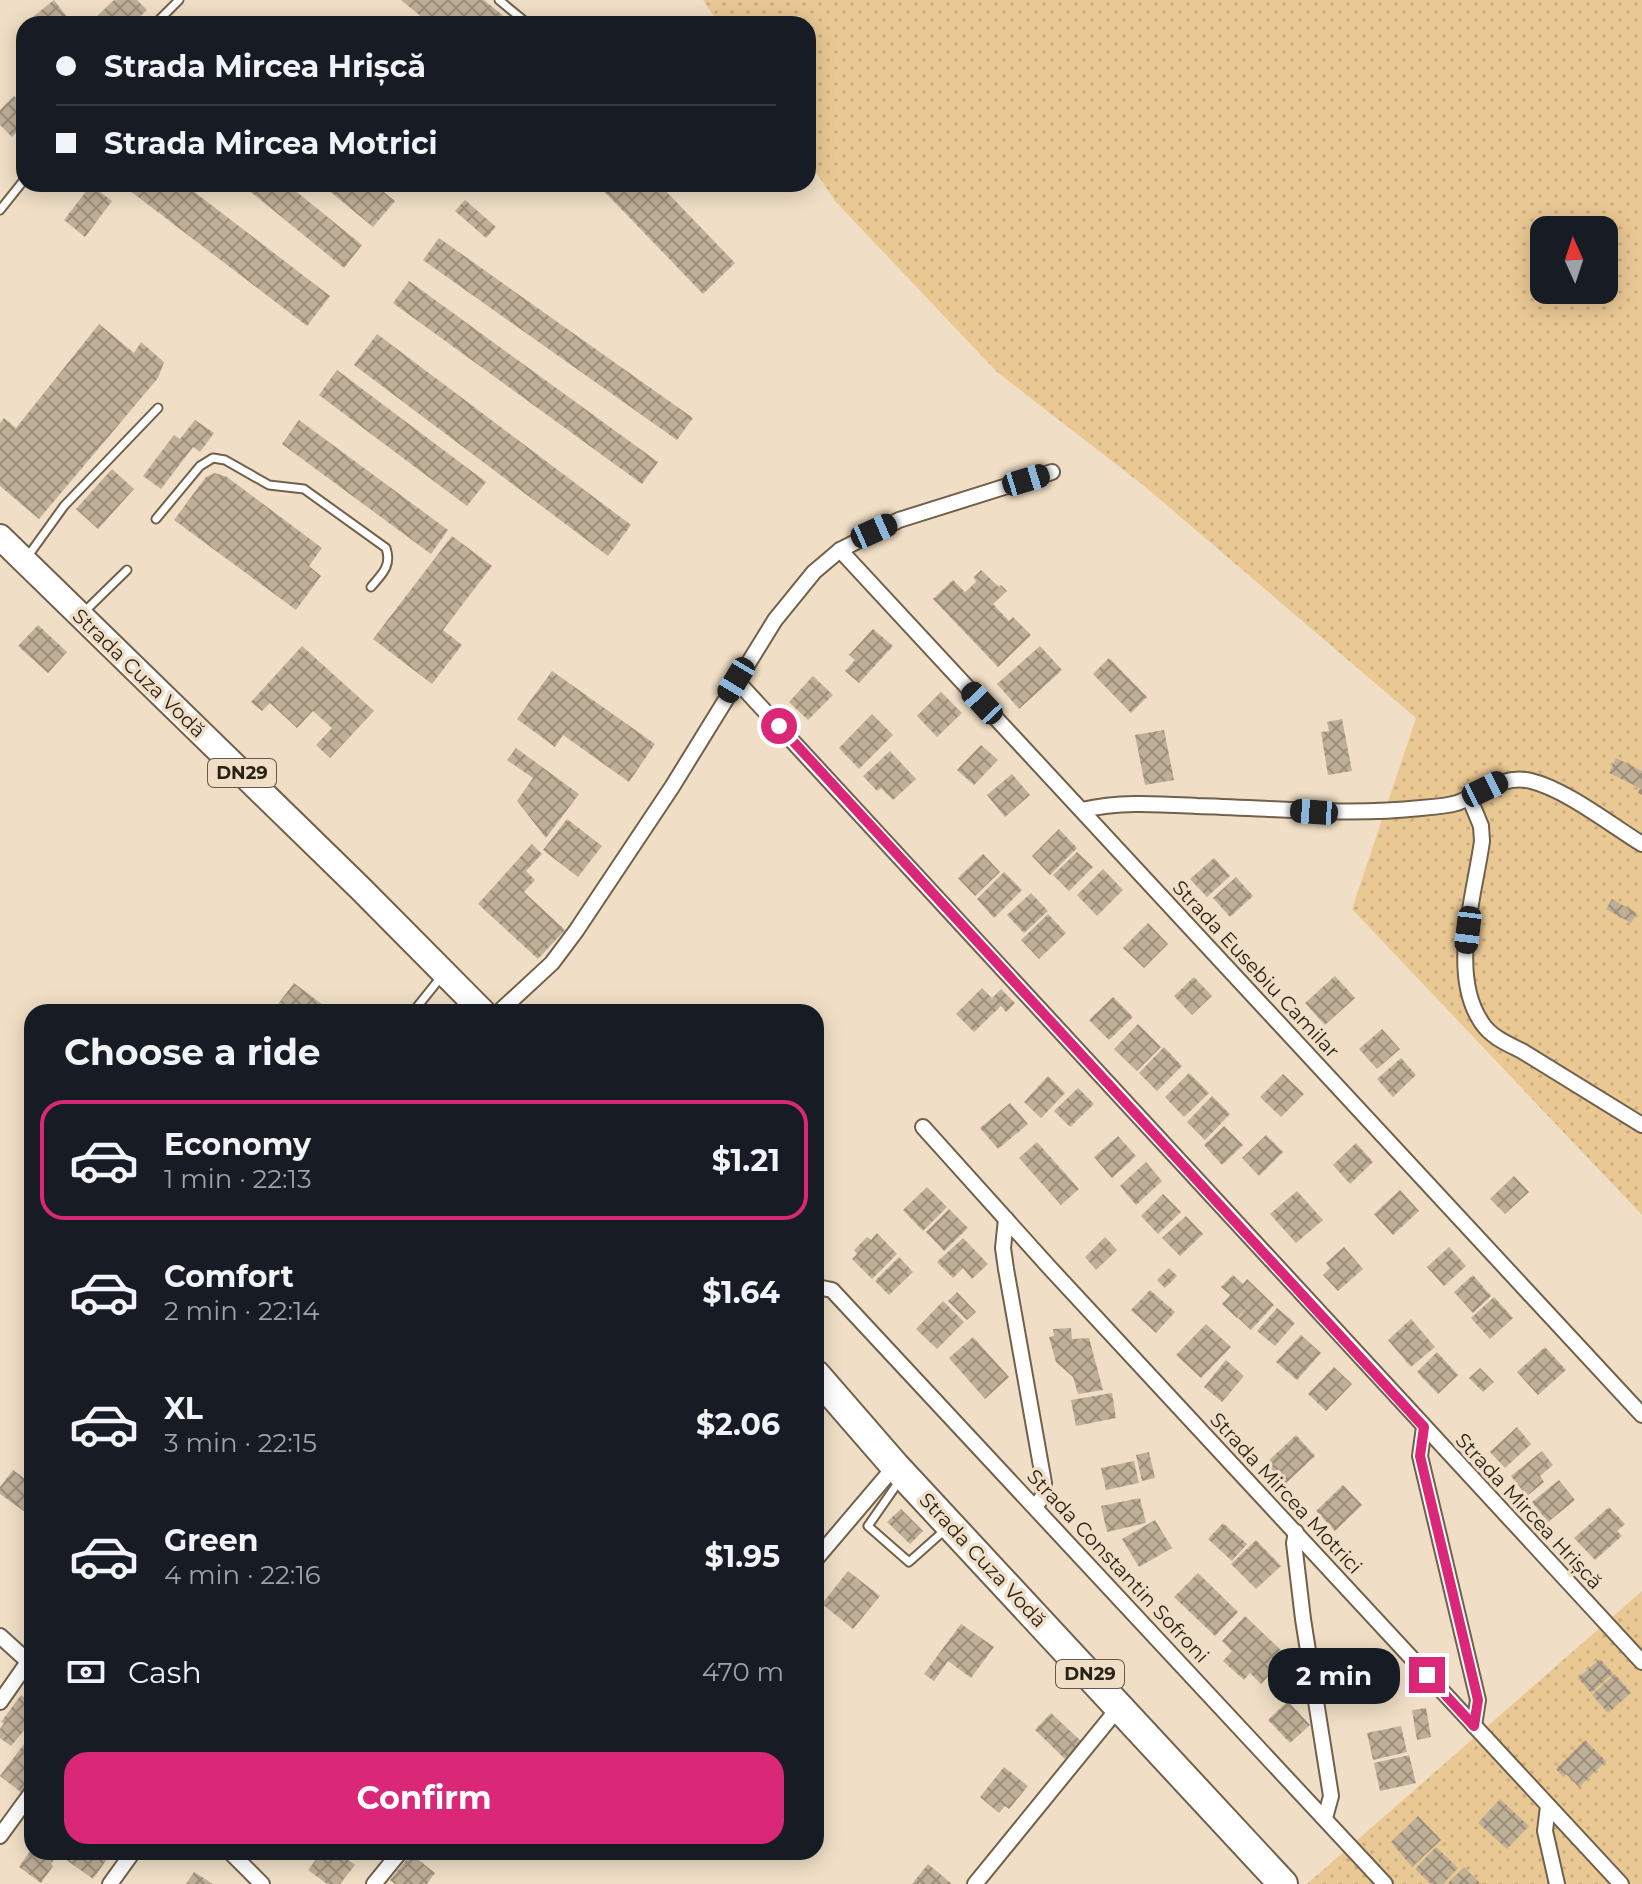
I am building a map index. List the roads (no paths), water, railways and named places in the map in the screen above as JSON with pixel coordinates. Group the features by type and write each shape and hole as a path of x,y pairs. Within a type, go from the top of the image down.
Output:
{"highway":[{"name":"Strada Cuza Vodă","path":"824,1384 950,1525 1283,1884"}],"main road":[{"name":"Strada Cuza Vodă","path":"0,537 475,1004"}],"street":[{"path":"508,1004 552,963 576,931 664,800 775,620 795,594 840,550 874,531 919,513 1052,472"},
{"name":"Strada Eusebiu Camilar","path":"840,550 1642,1415"},
{"name":"Strada Mircea Hrișcă","path":"736,680 1642,1662"},
{"path":"1082,810 1100,805 1148,804 1337,813 1420,808 1455,803 1500,782 1517,779 1532,781 1561,794 1642,844"},
{"path":"1469,797 1481,826 1482,841 1465,947 1467,976 1477,1014 1483,1025 1503,1042 1642,1125"},
{"name":"Strada Mircea Motrici","path":"923,1127 1621,1884"},
{"path":"1006,1219 1003,1248 1006,1269 1044,1483 1043,1496 1036,1506"},
{"name":"Strada Constantin Sofroni","path":"824,1288 832,1290 1036,1506 1385,1884"},
{"path":"1424,1427 1420,1456 1478,1700 1474,1726"},
{"path":"824,1551 900,1470"},
{"path":"1296,1532 1294,1550 1303,1619 1331,1796 1325,1818"},
{"path":"0,1636 24,1658"},
{"path":"0,1702 24,1672"},
{"path":"975,1884 1120,1706"},
{"path":"0,1836 24,1803"},
{"path":"1548,1806 1545,1831 1557,1884"},
{"path":"110,1884 127,1860"},
{"path":"238,1860 261,1883"},
{"path":"374,1884 394,1860"}],"lane":[{"path":"163,16 179,0"},
{"path":"499,0 518,16"},
{"path":"0,210 16,190"},
{"path":"25,561 64,506 158,408"},
{"path":"156,519 200,466 213,458 225,460 269,485 304,489 386,548 390,559 371,587"},
{"path":"81,615 127,570"},
{"path":"419,1004 444,972"},
{"path":"900,1470 868,1526 909,1562 950,1525"}]}
